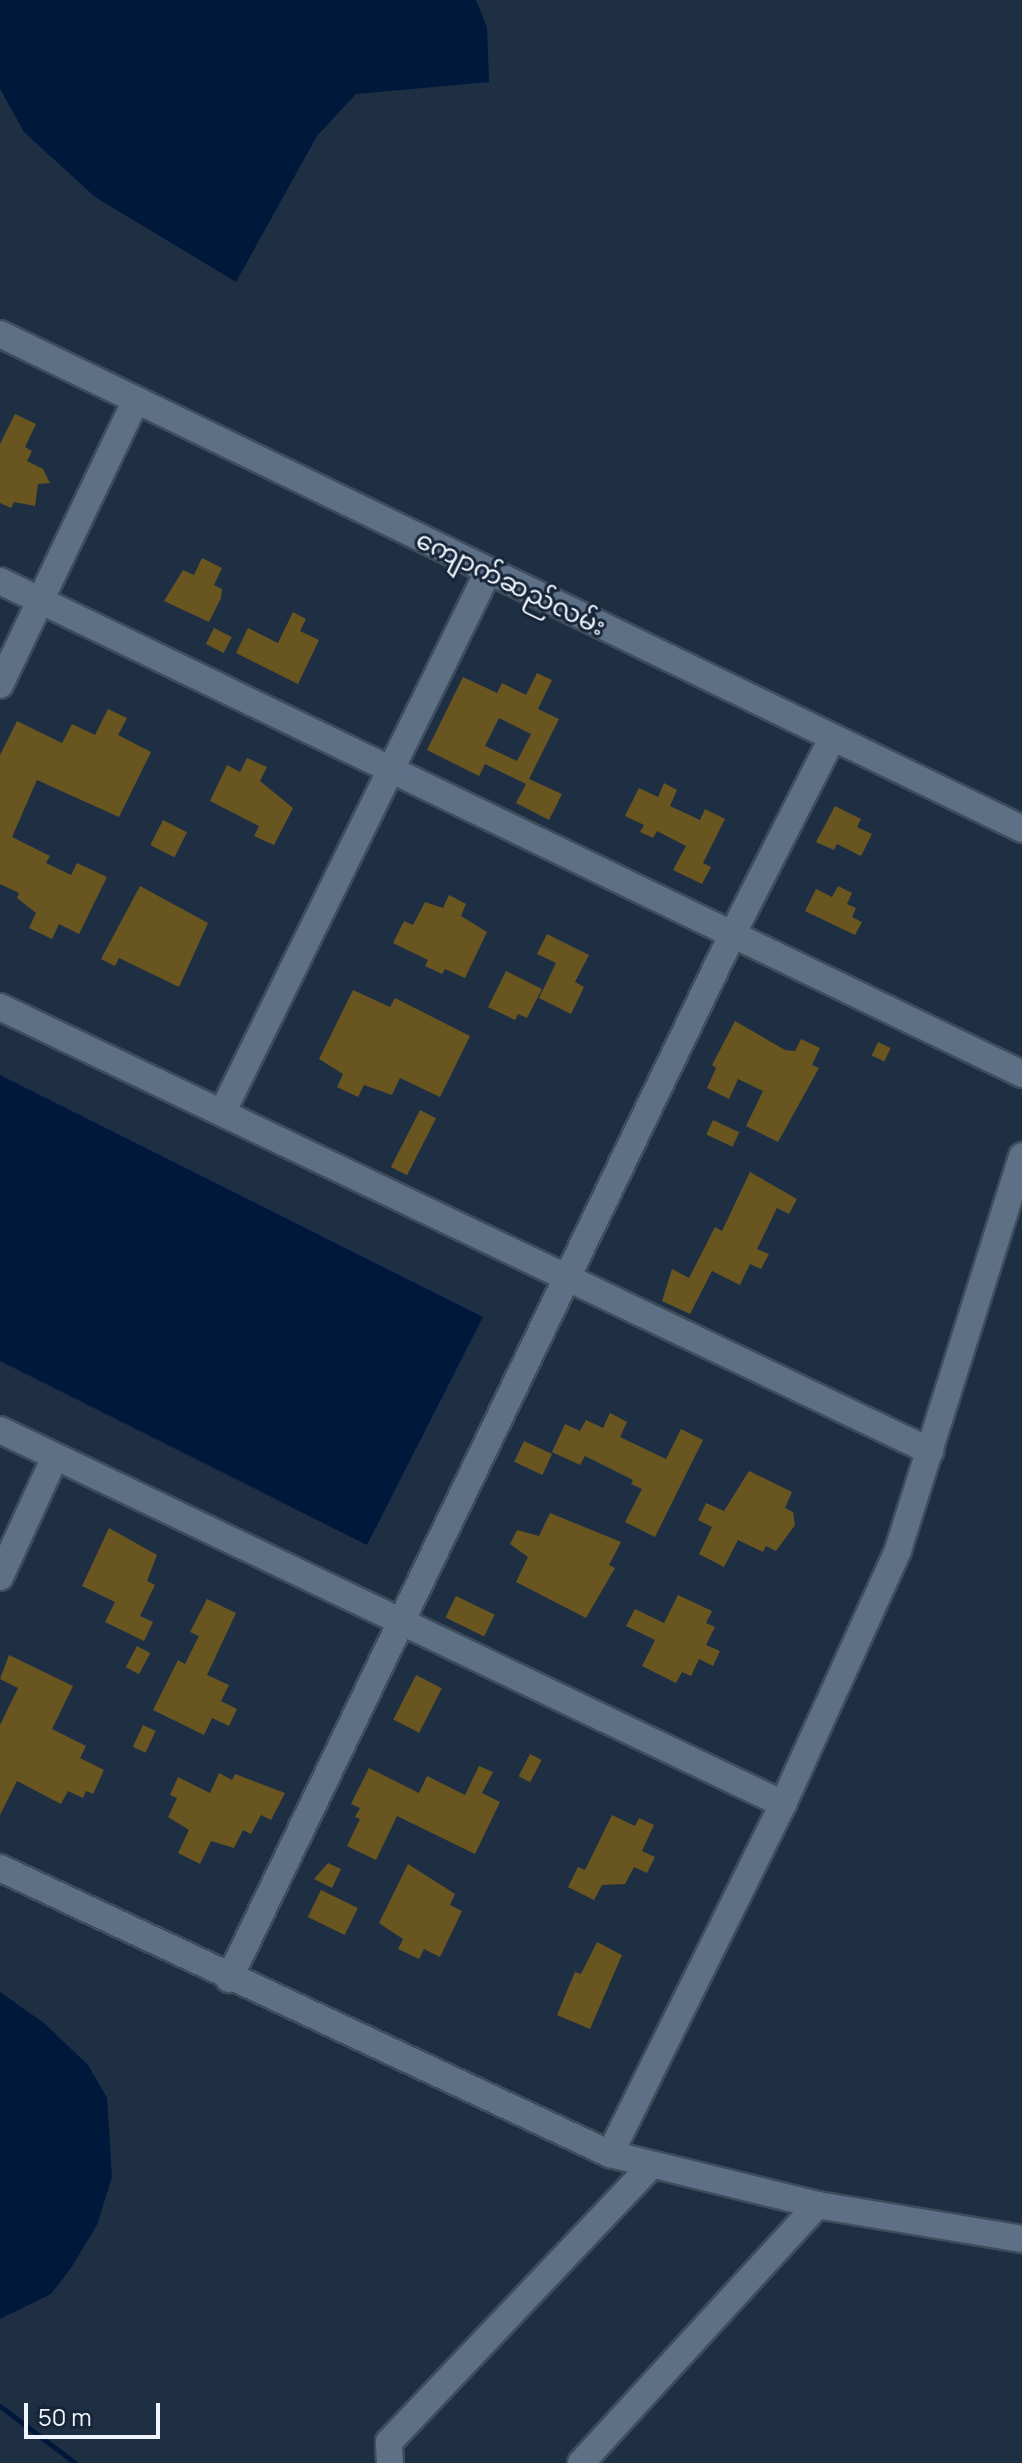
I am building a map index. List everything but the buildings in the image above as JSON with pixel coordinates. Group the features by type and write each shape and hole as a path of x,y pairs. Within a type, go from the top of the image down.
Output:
{"street":[{"name":"ကျောက်ဆည်လမ်း","path":"0,334 1022,829"},
{"path":"0,685 136,400"},
{"path":"222,1113 389,767 488,572"},
{"path":"0,581 1022,1074"},
{"path":"229,1979 569,1279 733,933 832,739"},
{"path":"0,1007 930,1451"},
{"path":"610,2154 783,1804 898,1550 1022,1156"},
{"path":"0,1430 783,1804"},
{"path":"0,1577 55,1457"},
{"path":"0,1868 229,1979 610,2154 650,2167 817,2205 1022,2239"},
{"path":"390,2463 389,2442 650,2167"},
{"path":"581,2463 817,2205"}],"water":[{"path":"0,0 476,0 487,27 489,82 356,94 317,136 236,282 95,197 24,132 0,89"},
{"path":"0,1075 483,1317 367,1545 0,1361"},
{"path":"0,1992 44,2023 88,2065 107,2098 112,2177 97,2225 51,2294 0,2319"}],"waterway":[{"path":"0,2406 75,2463"}]}
